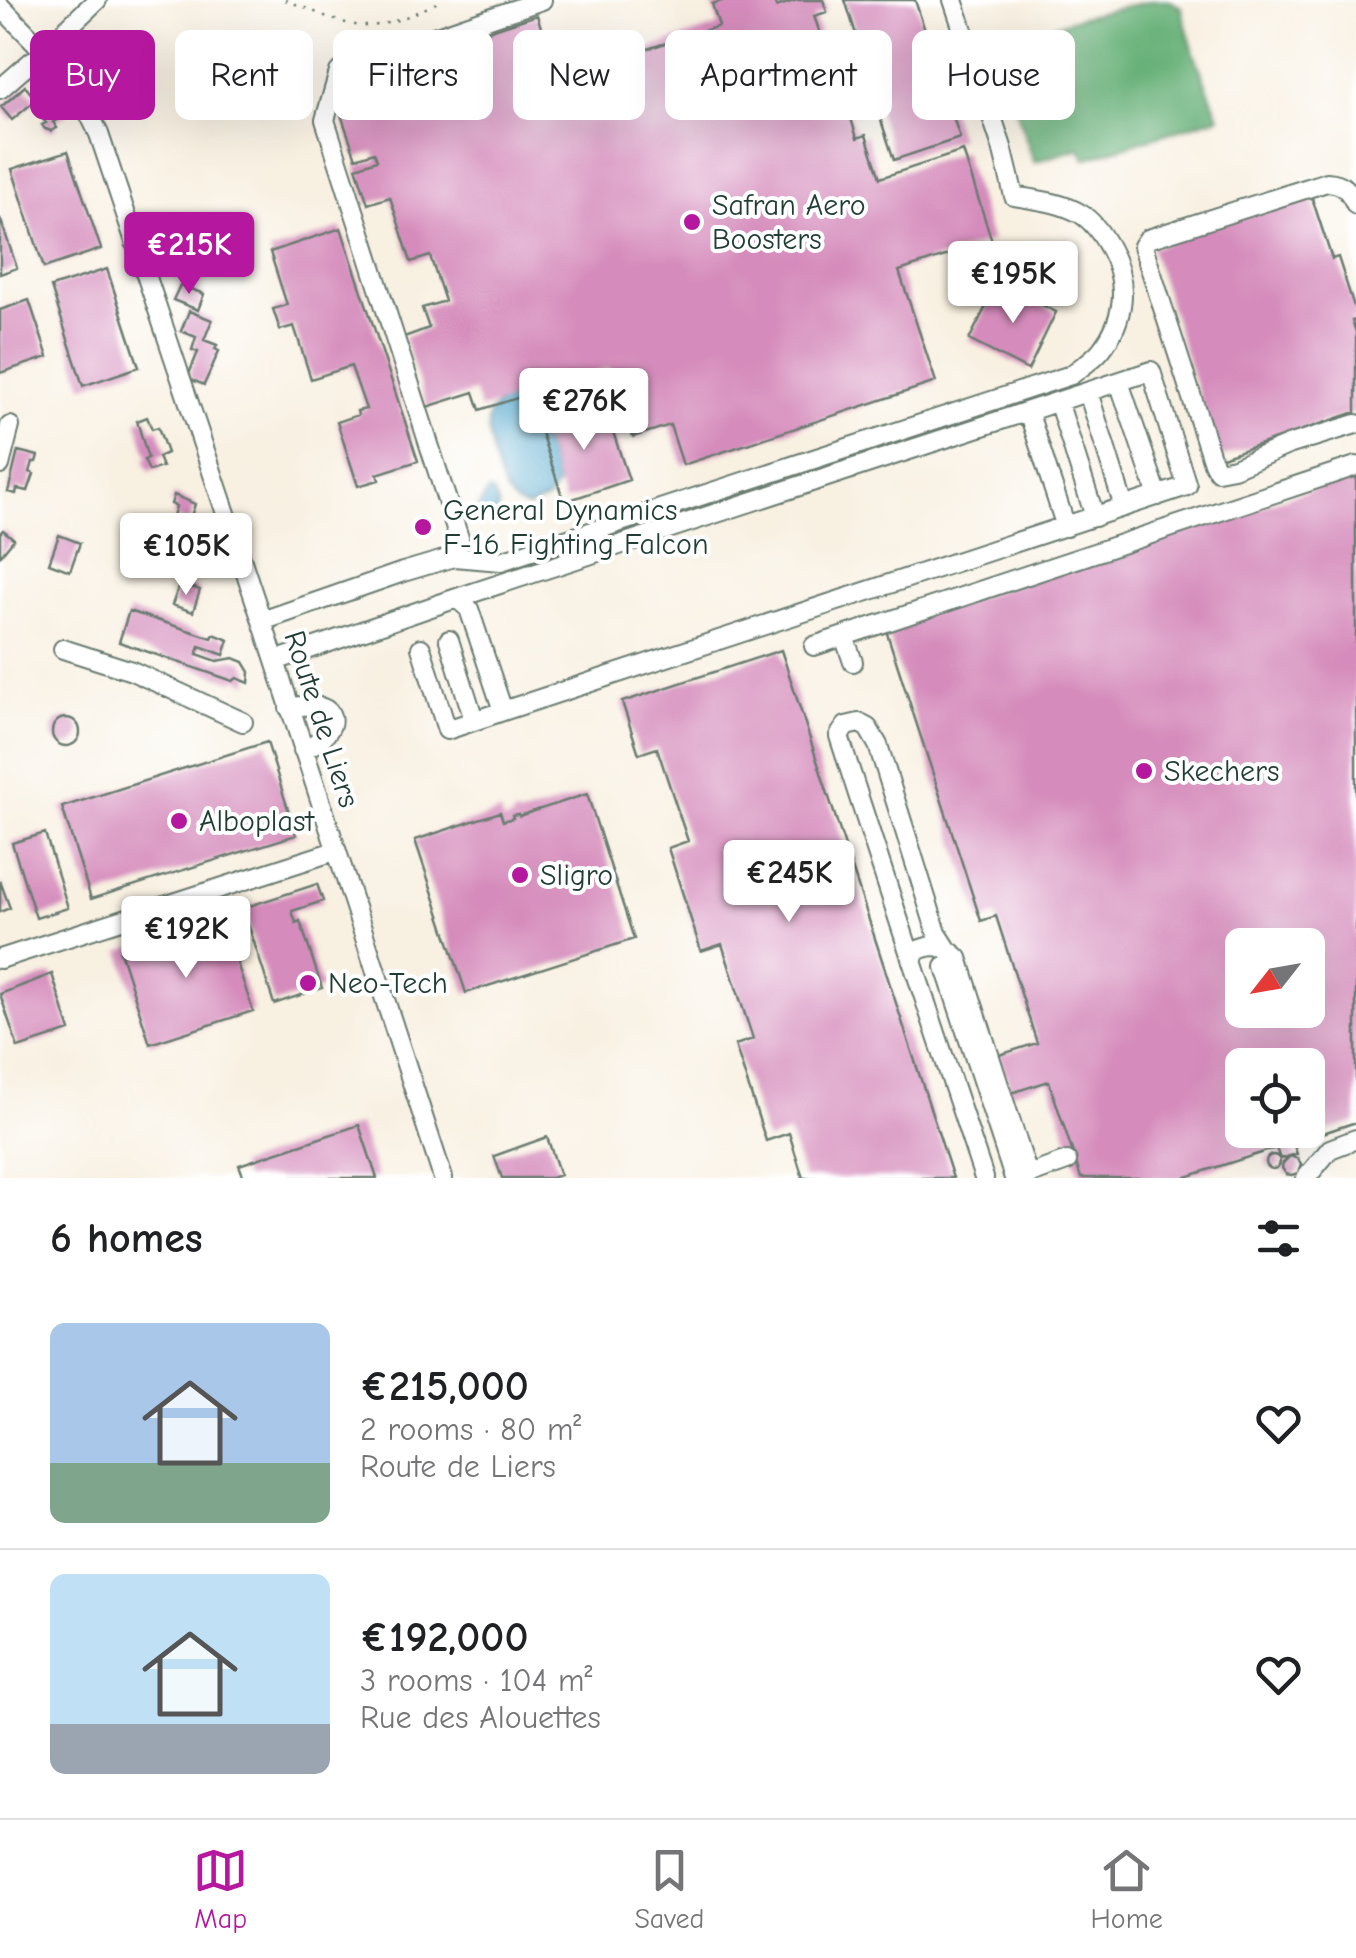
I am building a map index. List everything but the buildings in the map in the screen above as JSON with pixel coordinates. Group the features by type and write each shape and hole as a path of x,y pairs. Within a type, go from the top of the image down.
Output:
{"street":[{"path":"66,30 97,0"},
{"path":"454,557 459,538 326,120 340,72 542,0"},
{"path":"262,621 454,557 501,560 1071,375 1099,353 1116,326 1124,295 1118,262 1101,232 1082,214 1014,196 954,0"},
{"path":"0,6 32,30"},
{"path":"0,89 30,63"},
{"name":"Route de Liers","path":"92,120 262,621 443,1178"},
{"path":"1356,204 1348,189 1327,182 1148,239 1143,246 1218,471 1356,424"},
{"path":"275,661 1151,371 1187,486 447,730 421,648"},
{"path":"1118,382 1158,496"},
{"path":"1088,392 1124,507"},
{"path":"1058,401 1095,517"},
{"path":"1028,411 1066,528"},
{"path":"0,465 10,426"},
{"path":"814,646 1356,466"},
{"path":"458,598 469,609 502,711"},
{"path":"844,636 853,662"},
{"path":"449,640 474,720"},
{"path":"63,649 132,671 243,722"},
{"path":"290,708 310,703 329,712 329,731 303,750"},
{"path":"984,1178 839,736 846,726 860,723 868,728 878,745 938,933 946,948 958,958 1028,1175 1067,1161"},
{"path":"0,959 336,851"},
{"path":"912,961 916,951 928,946 946,948"},
{"path":"945,967 1014,1178"},
{"path":"1306,1178 1330,1149 1356,1139"}],"path":[{"path":"285,0 367,26 420,11 442,0"}],"green space":[{"path":"1154,0 1170,0 1181,8 1219,117 1085,159 1080,148 1034,162 1020,120 1075,120 1075,30 1044,30"}],"water":[{"path":"540,391 563,418 539,426 558,484 547,500 528,508 512,501 504,489 493,455 488,420 499,404"},
{"path":"488,491 494,495 498,510 495,517 484,520 478,512"}],"place":[{"name":"Safran Aero Boosters","path":"692,222"},
{"name":"General Dynamics F-16 Fighting Falcon","path":"423,527"},
{"name":"Skechers","path":"1144,771"},
{"name":"Alboplast","path":"179,821"},
{"name":"Sligro","path":"520,875"},
{"name":"Neo-Tech","path":"308,983"}]}
